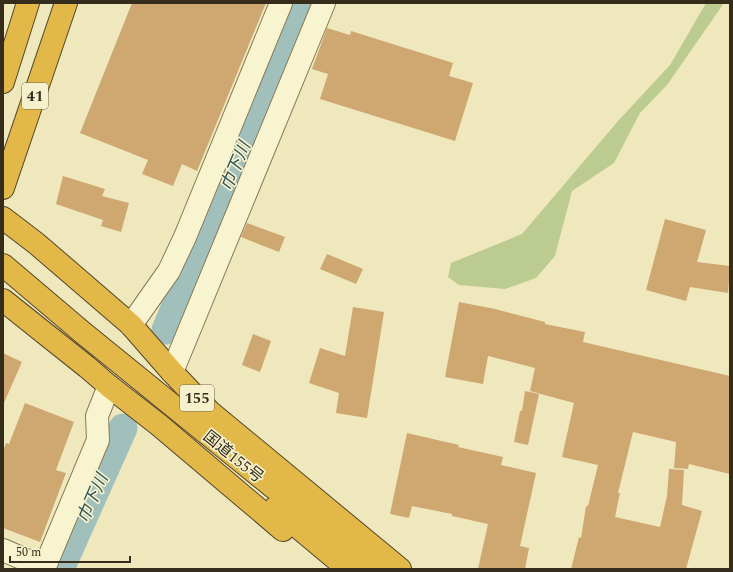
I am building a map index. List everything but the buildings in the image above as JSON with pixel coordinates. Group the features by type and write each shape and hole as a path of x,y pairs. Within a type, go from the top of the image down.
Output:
{"highway":[{"name":"41","path":"3,82 28,3"},
{"name":"41","path":"3,188 66,3"},
{"name":"155","path":"3,218 37,244 131,325 172,372 210,412 400,569"},
{"name":"国道155号","path":"3,265 82,332 374,569"},
{"name":"国道155号","path":"3,281 348,569"},
{"name":"155","path":"3,300 159,425 327,569"}],"street":[{"path":"131,325 169,271 185,237 281,3"},
{"path":"172,372 324,3"},
{"path":"3,550 44,568 98,440 97,416 109,386"}],"green space":[{"path":"706,3 724,3 667,85 640,113 614,163 572,191 555,256 536,278 505,289 459,285 448,277 451,263 522,234 618,121 670,65"}],"waterway":[{"name":"巾下川","path":"166,330 304,3"},
{"name":"巾下川","path":"60,569 123,428"}]}
